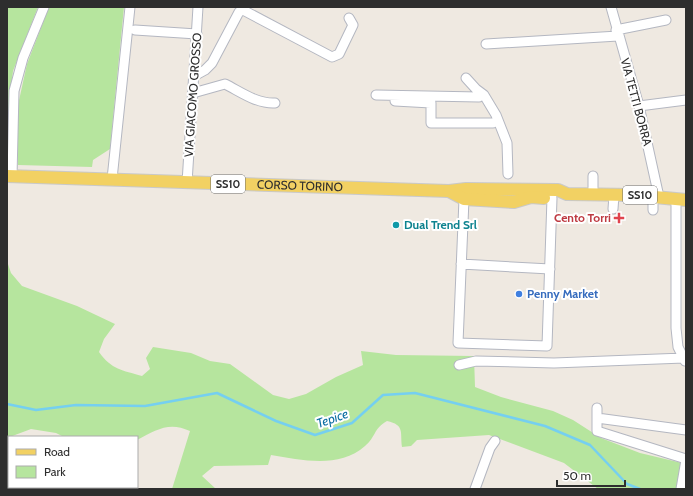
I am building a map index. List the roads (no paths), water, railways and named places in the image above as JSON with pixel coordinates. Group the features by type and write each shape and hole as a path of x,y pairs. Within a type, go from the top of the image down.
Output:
{"main road":[{"name":"CORSO TORINO","path":"10,177 112,179 187,183 449,191 464,196 516,194 558,190 567,194"},
{"name":"CORSO TORINO","path":"516,194 531,197 552,198 567,194 614,194 681,199"}],"street":[{"path":"10,177 14,91 23,58 44,7"},
{"path":"112,179 130,7"},
{"name":"VIA GIACOMO GROSSO","path":"187,183 198,7"},
{"name":"VIA TETTI BORRA","path":"610,7 639,106 656,197 653,210"},
{"path":"194,76 205,70 212,63 239,12 242,10 332,57 339,54 353,25 349,18"},
{"path":"486,44 617,33 666,20"},
{"path":"135,30 197,34"},
{"path":"466,78 477,93 493,123 500,140 508,174 516,194"},
{"path":"193,93 226,84 258,101 266,104 275,103"},
{"path":"376,95 477,93 484,95 496,115 507,143 508,174"},
{"path":"639,106 686,100"},
{"path":"395,101 431,103 431,123 493,123"},
{"path":"593,176 593,194"},
{"path":"613,209 614,194"},
{"path":"464,196 458,344 547,346 552,198"},
{"path":"459,365 476,361 554,362 685,360 678,347 676,328 678,219 681,199"},
{"path":"461,264 550,269"},
{"path":"681,489 686,462 597,431 597,413 686,430"},
{"path":"475,489 490,448 495,441"}],"waterway":[{"name":"Tepice","path":"7,404 36,410 76,405 145,406 217,393 276,421 315,435 352,423 383,395 415,393 545,426 590,445 627,484 640,489"}],"place":[{"name":"Cento Torri","path":"619,218"},
{"name":"Dual Trend Srl","path":"396,225"},
{"name":"Penny Market","path":"519,294"}]}
